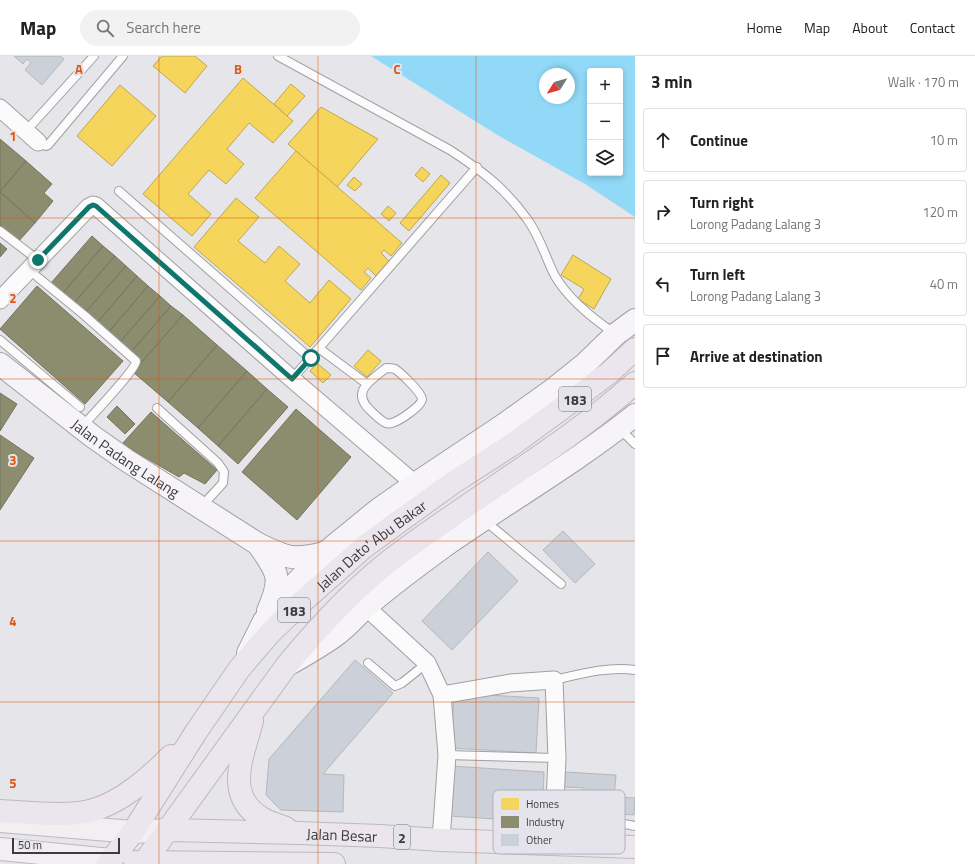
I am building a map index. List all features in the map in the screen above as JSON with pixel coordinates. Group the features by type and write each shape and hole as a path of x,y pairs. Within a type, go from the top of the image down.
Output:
{"highway":[{"name":"Jalan Dato' Abu Bakar","path":"109,862 133,832 196,732 240,668 269,634 333,573 364,547 451,484 513,444 609,373 635,349"},
{"name":"Jalan Dato' Abu Bakar","path":"144,863 188,800 287,665 304,644 349,596 383,567 439,525 571,434 635,383"},
{"path":"256,709 242,760 238,781 241,795 250,809 263,819 299,832"},
{"path":"0,811 62,813 90,811 126,794 143,782 196,732"},
{"name":"Jalan Besar","path":"168,830 299,832 493,842"},
{"name":"Jalan Besar","path":"625,847 635,847"},
{"name":"Jalan Besar","path":"109,862 333,864"}],"main road":[{"path":"0,822 133,832 168,830"},
{"path":"0,849 109,862"}],"street":[{"path":"0,108 38,142"},
{"path":"0,300 89,207 93,205 96,206 292,379 415,484"},
{"path":"264,621 295,584 325,553 379,509 551,391 586,363 616,334 635,320"},
{"name":"Jalan Padang Lalang","path":"0,364 29,375 81,417 126,460 258,544 281,555 297,558 325,553"},
{"path":"287,665 322,645 337,634 402,577 444,546 540,484 627,421"},
{"path":"240,668 264,621 276,593 276,576 273,566 258,544"},
{"path":"366,607 427,663 442,695 447,755 441,840"},
{"path":"442,695 510,683 554,680 559,790"}],"lane":[{"path":"26,131 94,56"},
{"path":"38,142 43,146 48,145 123,56"},
{"path":"278,56 450,150 477,167 501,188 528,220 538,236 556,277 576,303 616,334"},
{"path":"292,379 477,167"},
{"path":"119,191 311,358"},
{"path":"0,231 90,320 136,361 136,365 132,370 81,417"},
{"path":"0,340 29,375"},
{"path":"320,348 367,384"},
{"path":"386,368 395,369 419,392 422,398 420,405 393,423 387,424 364,404 362,396 363,390 367,384 386,368"},
{"path":"157,408 218,463 224,472 223,483 200,508"},
{"path":"627,421 635,444"},
{"path":"484,520 561,584"},
{"path":"368,663 396,686 427,663"},
{"path":"554,680 622,668 635,670"},
{"path":"447,755 557,758"},
{"path":"625,823 635,826"}],"water":[{"path":"371,56 635,56 635,217 585,184 499,136"}],"building: Homes":[{"path":"162,56 195,56 207,66 185,93 153,66"},
{"path":"243,78 293,121 273,143 249,123 227,149 244,164 226,184 209,170 188,194 211,214 192,236 143,194"},
{"path":"291,84 305,96 287,116 274,104"},
{"path":"120,85 156,116 112,166 77,136"},
{"path":"321,107 378,139 337,187 288,144"},
{"path":"296,151 402,243 391,256 384,250 381,253 389,261 376,276 368,268 364,272 371,278 361,290 255,198"},
{"path":"422,167 430,174 423,182 415,175"},
{"path":"441,175 450,183 409,231 400,223"},
{"path":"354,177 362,184 355,191 347,185"},
{"path":"236,198 259,217 238,241 265,263 279,246 300,264 285,281 310,303 329,280 351,299 310,347 194,247"},
{"path":"388,206 396,213 389,221 381,214"},
{"path":"573,255 611,279 594,309 578,299 584,289 561,275"},
{"path":"368,350 381,361 367,377 354,366"},
{"path":"317,363 331,375 323,383 310,371"}],"building: Industry":[{"path":"0,139 26,161 0,191"},
{"path":"26,161 52,184 44,193 53,201 35,223 0,192"},
{"path":"0,192 35,223 17,243 0,228"},
{"path":"92,236 103,246 63,293 51,283"},
{"path":"0,243 7,249 0,257"},
{"path":"103,246 115,256 74,303 63,293"},
{"path":"115,256 126,266 85,313 74,303"},
{"path":"126,266 137,276 97,323 85,313"},
{"path":"137,276 148,286 108,333 97,323"},
{"path":"37,286 123,361 85,404 0,329"},
{"path":"148,286 160,296 120,342 108,333"},
{"path":"160,296 171,306 131,352 120,342"},
{"path":"171,306 183,315 142,362 131,352"},
{"path":"183,315 217,345 168,402 133,372"},
{"path":"217,345 247,371 198,428 168,402"},
{"path":"247,371 267,389 218,446 198,428"},
{"path":"267,389 288,407 238,464 218,446"},
{"path":"0,393 17,404 0,431"},
{"path":"117,406 135,424 125,434 107,417"},
{"path":"296,409 351,457 297,520 242,472"},
{"path":"151,412 217,470 205,484 184,473 179,477 122,444"},
{"path":"0,435 34,458 0,510"}],"building: Other":[{"path":"14,56 60,56 64,59 42,85 25,70 31,63 27,59 23,64"},
{"path":"563,531 595,564 575,583 543,550"},
{"path":"488,552 518,581 452,650 422,621"},
{"path":"355,660 393,693 323,774 344,775 343,812 281,810 266,795 269,759"},
{"path":"454,693 539,698 536,753 451,748"},
{"path":"451,766 544,772 543,790 493,790 493,819 449,816"},
{"path":"565,772 616,775 615,790 584,790 584,788 564,787"},
{"path":"625,798 635,798 634,815 625,814"}],"route":[{"path":"38,260 89,207 93,205 96,206 292,379 311,358"}]}
